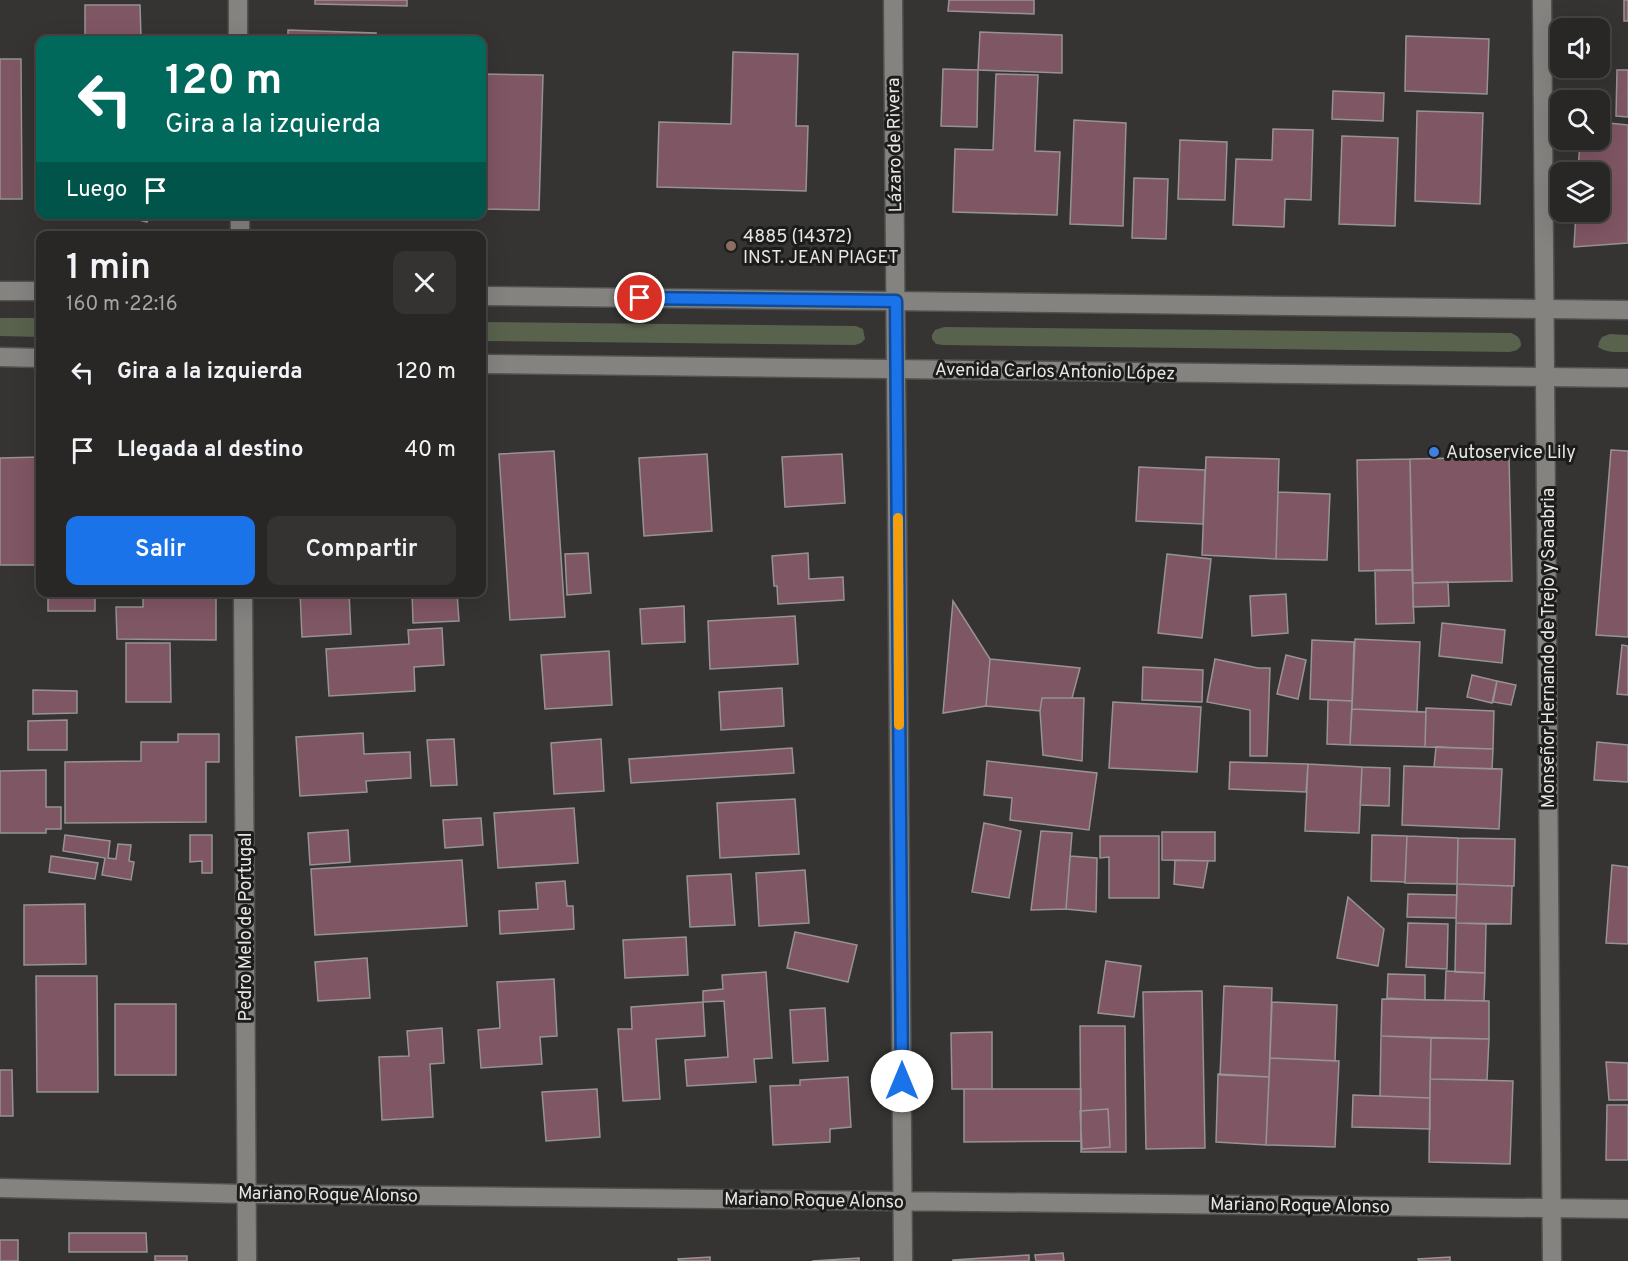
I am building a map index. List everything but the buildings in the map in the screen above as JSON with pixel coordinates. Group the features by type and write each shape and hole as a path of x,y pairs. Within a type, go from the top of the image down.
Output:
{"street":[{"path":"238,0 238,36"},
{"name":"Lázaro de Rivera","path":"893,0 903,1261"},
{"name":"Monseñor Hernando de Trejo y Sanabria","path":"1542,0 1552,1261"},
{"path":"0,291 36,291"},
{"path":"486,296 1628,310"},
{"path":"0,357 36,358"},
{"name":"Avenida Carlos Antonio López","path":"486,364 1628,378"},
{"name":"Pedro Melo de Portugal","path":"243,597 247,1261"},
{"name":"Mariano Roque Alonso","path":"0,1188 246,1194 1628,1209"}],"green space":[{"path":"0,318 36,318 36,337 0,336"},
{"path":"486,322 856,326 863,329 865,339 855,345 486,341"},
{"path":"944,327 1511,333 1519,338 1521,346 1510,352 936,344 932,335 935,330"},
{"path":"1610,334 1628,335 1628,352 1609,351 1598,347 1602,337"}],"slow traffic":[{"path":"898,518 899,725"}],"place":[{"name":"4885 (14372) INST. JEAN PIAGET","path":"731,246"},
{"name":"Autoservice Lily","path":"1434,452"}],"route":[{"path":"640,298 896,301 902,1081"}]}
